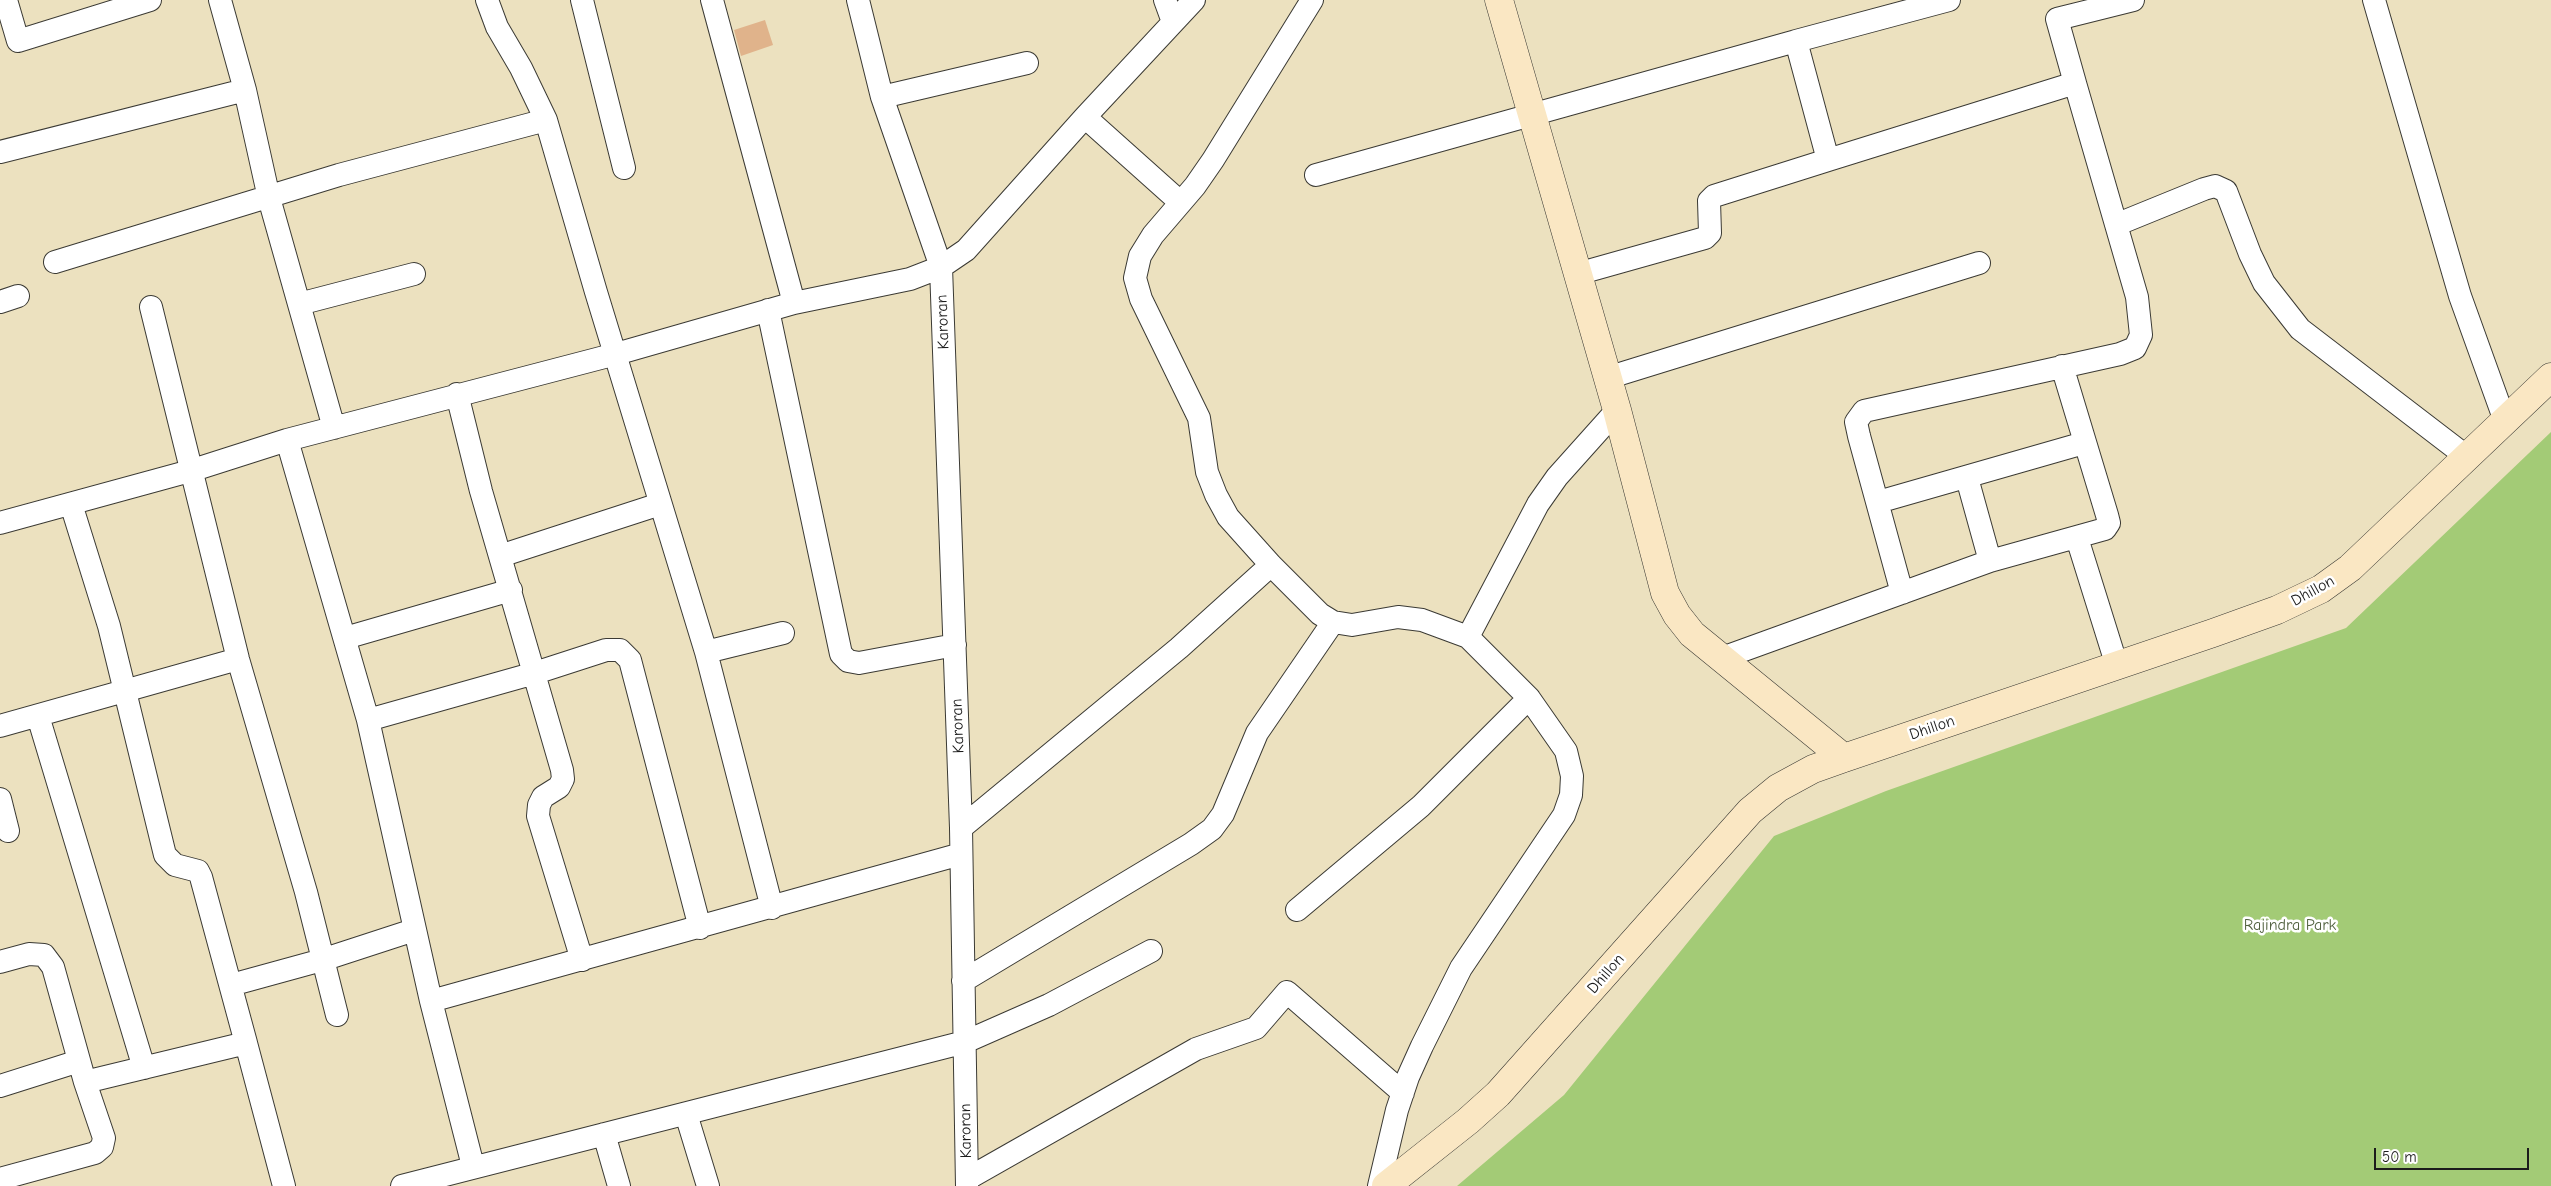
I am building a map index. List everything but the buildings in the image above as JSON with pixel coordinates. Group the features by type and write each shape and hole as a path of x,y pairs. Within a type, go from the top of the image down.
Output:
{"street":[{"path":"6,0 9,43 150,0"},
{"path":"220,0 245,90 269,198 334,428"},
{"path":"487,0 497,26 522,68 546,120 706,652 772,908"},
{"path":"582,0 624,168"},
{"path":"712,0 794,303"},
{"name":"Karoran","path":"858,0 882,97 941,267 961,828 967,1182"},
{"path":"1165,0 1173,22"},
{"path":"0,523 190,471 287,440 457,394 616,354 794,303 910,279 941,267 966,250 1085,117 1194,0"},
{"path":"1312,0 1213,160 1153,235 1140,256 1135,278 1141,299 1198,418 1207,472 1228,518 1320,614 1333,622 1352,624 1398,616 1422,620 1468,637 1529,698 1566,751 1572,776 1571,794 1564,816 1462,968 1422,1046 1403,1093 1388,1144 1379,1186"},
{"path":"1499,0 1534,116 1577,274 1617,410 1665,593 1677,615 1692,634 1844,758"},
{"path":"1316,175 1949,0"},
{"path":"1902,592 1856,422 1864,412 2120,354 2135,348 2141,335 2137,297 2118,224 2054,10 2132,0"},
{"path":"2374,0 2460,296 2505,421"},
{"path":"1796,41 1828,160"},
{"path":"882,97 1026,63"},
{"path":"1577,274 1705,238 1710,233 1709,201 1714,196 2075,83"},
{"path":"0,152 245,90"},
{"path":"1085,117 1180,202"},
{"path":"55,262 269,198 338,175 546,120"},
{"path":"2118,224 2204,189 2215,186 2226,191 2250,254 2264,282 2300,330 2468,457"},
{"path":"1607,378 1979,263"},
{"path":"299,304 414,274"},
{"path":"151,307 238,659 306,892 322,960 338,1015"},
{"path":"768,310 842,654 848,661 859,663 955,645"},
{"path":"1722,658 1990,561 2105,529 2109,523 2062,366"},
{"name":"Dhillon","path":"1386,1186 1468,1121 1510,1080 1750,810 1778,788 1814,769 1844,758 2277,610 2321,589 2350,568 2551,377"},
{"path":"457,394 500,556 562,770 563,779 559,787 543,797 539,805 538,816 582,960"},
{"path":"1468,637 1538,504 1557,477 1617,410"},
{"path":"287,440 368,720 414,930 474,1166"},
{"path":"1878,502 2084,443"},
{"path":"1967,478 1990,561"},
{"path":"71,504 109,626 123,690 165,856 175,865 198,871 201,877 284,1186"},
{"path":"500,556 660,504"},
{"path":"2077,538 2116,666"},
{"path":"961,828 1178,648 1271,565"},
{"path":"345,638 511,590"},
{"path":"964,981 1212,830 1224,814 1257,733 1333,622"},
{"path":"706,652 783,633"},
{"path":"368,720 534,673 606,650 620,650 630,660 700,928"},
{"path":"0,726 238,659"},
{"path":"1297,910 1421,806 1529,698"},
{"path":"38,716 144,1068"},
{"path":"0,799 8,831"},
{"path":"431,1001 700,928 961,854"},
{"path":"231,985 322,960 414,930"},
{"path":"402,1186 474,1166 965,1042 1049,1006 1151,952"},
{"path":"0,962 30,954 44,955 53,967 82,1072 104,1138 102,1147 95,1153 0,1179"},
{"path":"967,1182 1196,1049 1256,1028 1287,992 1403,1093"},
{"path":"0,1086 82,1072 144,1068 246,1043"},
{"path":"686,1114 708,1186"},
{"path":"604,1134 619,1186"}],"green space":[{"name":"Rajindra Park","path":"2551,432 2551,1186 1457,1186 1564,1095 1774,836 1886,791 2346,628"}]}
